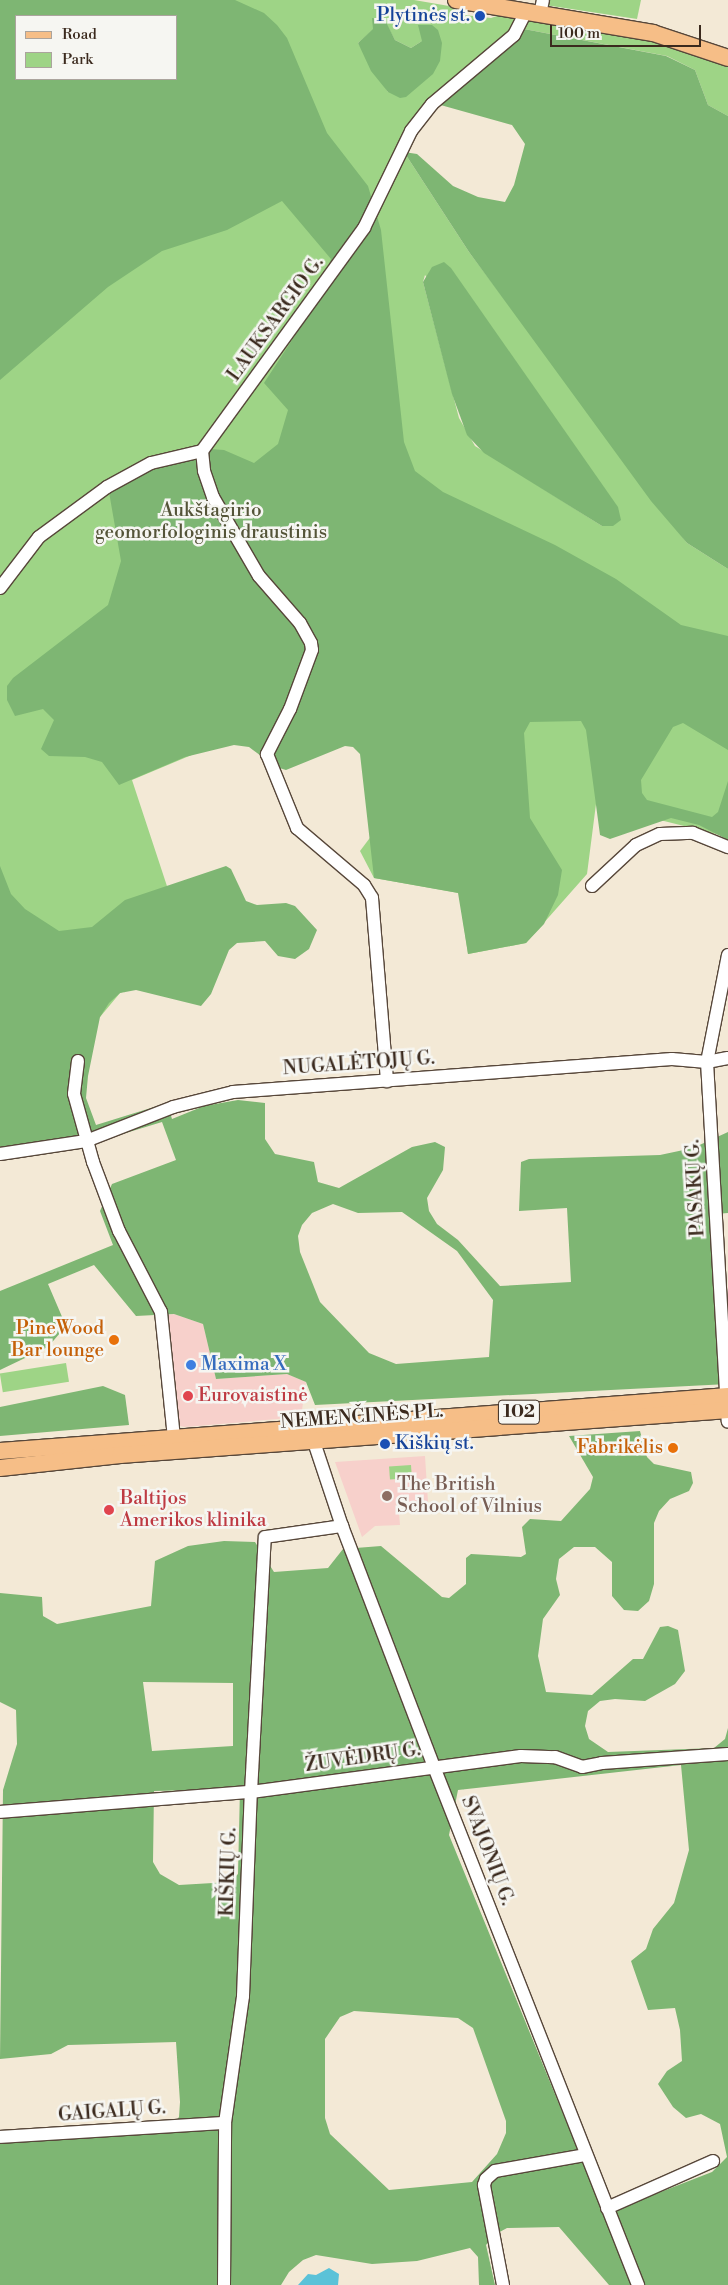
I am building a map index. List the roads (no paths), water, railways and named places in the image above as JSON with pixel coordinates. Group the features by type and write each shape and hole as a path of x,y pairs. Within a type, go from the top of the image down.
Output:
{"main road":[{"path":"456,0 537,8 653,33 728,58"},
{"name":"NEMENČINĖS PL.","path":"0,1468 311,1434 728,1403"},
{"name":"NEMENČINĖS PL.","path":"0,1451 174,1438 311,1434"}],"street":[{"name":"LAUKSARGIO G.","path":"202,451 364,228 411,131 432,104 514,34 537,8"},
{"path":"0,588 39,537 107,487 151,463 202,451 204,471 213,497 259,576 300,623 311,643 312,650 290,709 267,754 297,828 364,885 372,898 387,1081"},
{"path":"592,886 636,845 660,834 693,833 728,847"},
{"name":"PASAKŲ G.","path":"728,955 708,1062 728,1421"},
{"name":"NUGALĖTOJŲ G.","path":"0,1154 86,1141 210,1096 672,1059 708,1062 728,1058"},
{"path":"78,1061 74,1094 86,1141 119,1231 161,1312 174,1438"},
{"name":"SVAJONIŲ G.","path":"311,1434 342,1526 434,1766 585,2155 638,2285"},
{"name":"KIŠKIŲ G.","path":"224,2285 226,2124 243,1996 250,1792 265,1537 342,1526"},
{"name":"ŽUVĖDRŲ G.","path":"0,1812 250,1792 420,1771 434,1766 521,1756 554,1757 582,1767 602,1763 728,1754"},
{"name":"GAIGALŲ G.","path":"0,2137 226,2124"},
{"path":"503,2285 484,2185 486,2179 496,2171 585,2155"},
{"path":"607,2208 713,2162"}],"water":[{"path":"329,2268 339,2274 338,2285 298,2285 308,2274 316,2275"}],"place":[{"name":"Plytinės st.","path":"480,16"},
{"name":"PineWood Bar lounge","path":"114,1340"},
{"name":"Maxima X","path":"191,1365"},
{"name":"Eurovaistinė","path":"188,1396"},
{"name":"Kiškių st.","path":"385,1444"},
{"name":"Fabrikėlis","path":"673,1448"},
{"name":"The British School of Vilnius","path":"387,1496"},
{"name":"Baltijos Amerikos klinika","path":"109,1510"}],"park label":[{"name":"Aukštagirio geomorfologinis draustinis","path":"211,522"}]}
